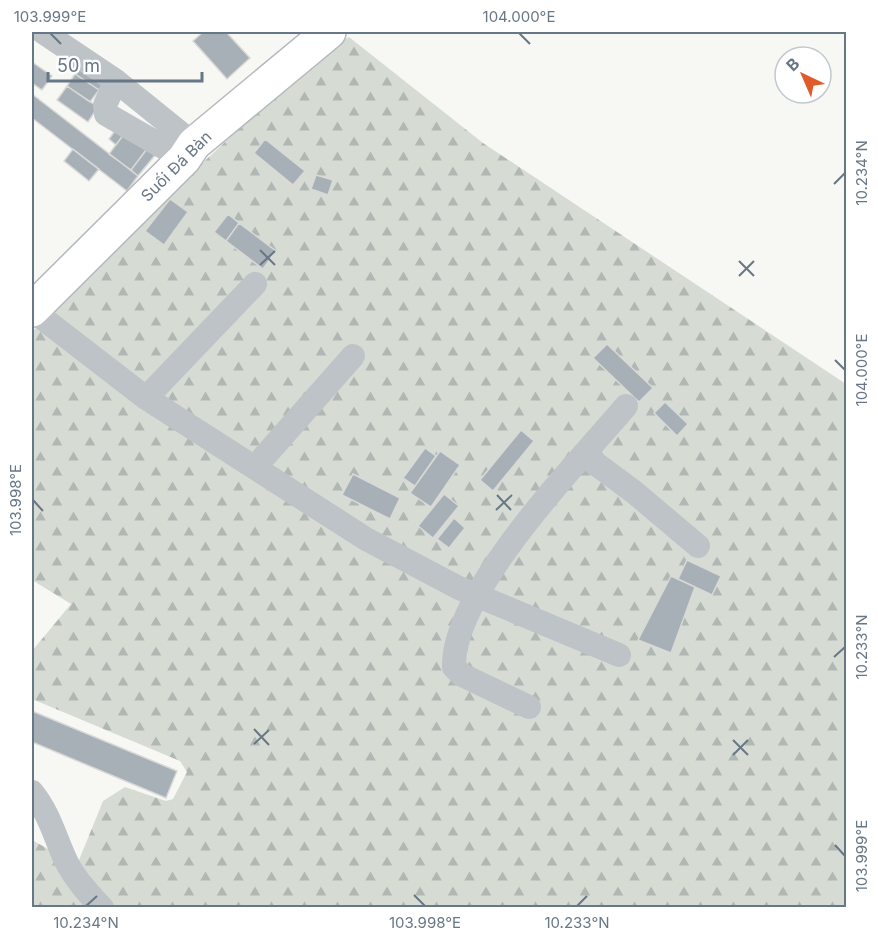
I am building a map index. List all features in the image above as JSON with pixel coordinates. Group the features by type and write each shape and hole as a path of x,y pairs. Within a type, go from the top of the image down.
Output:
{"street":[{"path":"43,32 116,81 189,152"},
{"name":"Suối Đá Bàn","path":"32,310 189,152 329,32"},
{"path":"116,81 105,105 106,114 189,152"},
{"path":"146,398 255,284"},
{"path":"32,310 146,398 366,538 477,596 620,655"},
{"path":"256,466 353,356"},
{"path":"529,706 462,675 454,667 453,651 477,596 502,553 626,406"},
{"path":"584,455 634,492 698,546"},
{"path":"32,792 45,808 67,863 82,886 102,908"}],"green space":[{"path":"349,37 483,143 846,384 846,907 32,907 32,840 77,865 103,801 125,787 166,801 173,799 187,772 180,761 32,699 32,651 71,604 32,580 32,332 164,199 319,54"}],"building":[{"path":"203,32 226,32 250,58 227,79 193,41"},
{"path":"74,60 105,81 99,90 68,69"},
{"path":"32,62 52,76 42,90 32,83"},
{"path":"75,74 99,90 90,102 67,86"},
{"path":"67,86 98,107 88,122 57,100"},
{"path":"32,94 138,176 127,191 32,118"},
{"path":"117,128 124,134 116,145 109,139"},
{"path":"124,134 146,150 131,170 109,154"},
{"path":"265,139 305,171 293,185 254,153"},
{"path":"73,149 99,169 89,181 64,161"},
{"path":"147,149 156,154 138,176 131,170"},
{"path":"316,175 333,180 328,195 311,189"},
{"path":"170,199 188,212 164,245 145,231"},
{"path":"228,214 239,223 226,241 214,232"},
{"path":"239,223 276,251 263,269 226,241"},
{"path":"607,344 653,388 639,402 593,358"},
{"path":"665,402 688,424 677,436 654,413"},
{"path":"521,430 534,441 493,491 480,480"},
{"path":"425,448 436,456 415,486 403,478"},
{"path":"440,451 460,465 431,507 410,493"},
{"path":"353,474 400,498 390,519 342,495"},
{"path":"444,494 459,506 433,538 418,526"},
{"path":"454,518 465,528 449,548 437,539"},
{"path":"687,560 721,576 712,595 678,579"},
{"path":"671,576 695,587 671,653 638,640"},
{"path":"32,711 177,771 166,798 32,742"}]}
